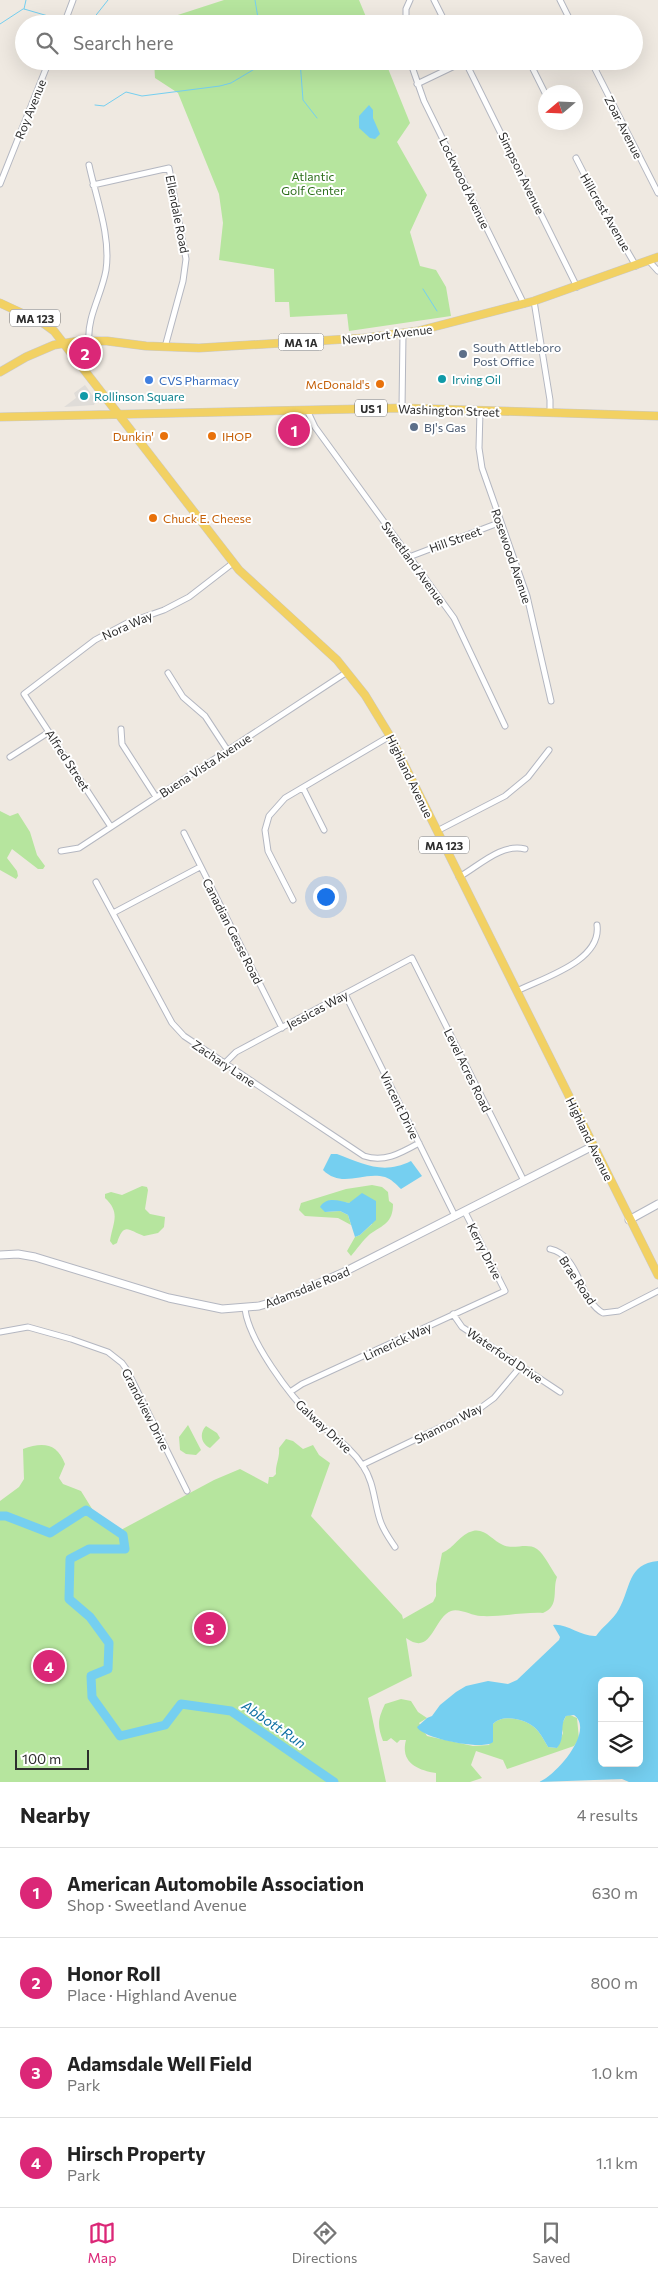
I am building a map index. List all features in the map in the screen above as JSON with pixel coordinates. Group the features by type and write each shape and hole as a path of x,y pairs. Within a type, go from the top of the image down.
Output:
{"main road":[{"name":"Newport Avenue","path":"63,344 89,340 165,347 218,347 403,334 454,324 534,301 658,257"},
{"name":"MA 123","path":"0,303 43,323 63,344"},
{"name":"MA 1A","path":"0,372 34,354 63,344"},
{"name":"Highland Avenue","path":"63,344 233,563 252,584 324,647 365,695 390,736 658,1275"},
{"name":"Washington Street","path":"0,417 402,408 658,416"}],"street":[{"path":"67,15 73,0"},
{"path":"406,15 406,9 410,0"},
{"path":"434,0 442,15"},
{"path":"560,0 568,15"},
{"name":"Roy Avenue","path":"0,184 45,70"},
{"name":"Lockwood Avenue","path":"413,70 417,84 524,304"},
{"path":"417,84 446,70"},
{"name":"Simpson Avenue","path":"470,70 567,262 577,287"},
{"path":"534,70 541,85"},
{"name":"Zoar Avenue","path":"596,70 658,193"},
{"name":"Hillcrest Avenue","path":"576,158 598,202 636,266"},
{"path":"89,165 107,256 104,277 89,328 89,340"},
{"name":"Ellendale Road","path":"93,185 169,168 186,259 183,281 165,347"},
{"path":"650,261 658,271"},
{"path":"534,301 550,400 550,413"},
{"path":"402,408 403,334"},
{"name":"Sweetland Avenue","path":"307,410 315,427 454,618 505,726"},
{"name":"Rosewood Avenue","path":"480,411 480,462 530,608 551,701"},
{"name":"Hill Street","path":"409,557 501,522"},
{"name":"Nora Way","path":"24,694 95,640 127,623 164,610 189,597 233,563"},
{"name":"Buena Vista Avenue","path":"61,852 74,850 111,827 347,672"},
{"path":"168,673 180,692 209,722 228,751"},
{"name":"Alfred Street","path":"24,694 111,827"},
{"path":"121,729 122,744 156,797"},
{"path":"10,757 49,732"},
{"path":"292,900 268,851 265,830 269,816 279,803 390,736"},
{"path":"437,831 506,796 528,777 549,750"},
{"path":"303,788 324,830"},
{"name":"Canadian Geese Road","path":"184,833 282,1028"},
{"path":"460,877 499,853 516,848 525,848"},
{"path":"113,913 200,866"},
{"name":"Zachary Lane","path":"96,882 174,1026 184,1036 364,1156 378,1159 388,1158 419,1143"},
{"path":"517,991 587,955 597,939 597,925"},
{"name":"Jessicas Way","path":"225,1063 236,1052 412,958"},
{"name":"Level Acres Road","path":"412,958 524,1181"},
{"name":"Vincent Drive","path":"345,994 455,1216"},
{"name":"Adamsdale Road","path":"0,1255 18,1254 35,1257 157,1296 230,1310 245,1309 267,1304 308,1288 465,1212 593,1146"},
{"path":"629,1220 658,1204"},
{"name":"Kerry Drive","path":"465,1212 505,1290"},
{"name":"Brae Road","path":"550,1249 566,1258 594,1304 603,1313 610,1314 620,1311 658,1291"},
{"name":"Limerick Way","path":"290,1392 302,1384 505,1290"},
{"name":"Galway Drive","path":"245,1309 248,1322 264,1353 290,1392 313,1418 348,1447 362,1465 371,1484 382,1527 395,1547"},
{"name":"Waterford Drive","path":"453,1314 462,1327 560,1392"},
{"name":"Grandview Drive","path":"0,1332 28,1327 99,1348 116,1357 127,1370 187,1491"},
{"name":"Shannon Way","path":"362,1465 479,1409 494,1398 521,1366"}],"green space":[{"path":"224,0 359,0 365,15 178,15"},
{"name":"Atlantic Golf Center","path":"155,70 389,70 410,123 397,142 427,195 410,232 420,266 436,270 446,287 451,316 349,331 347,314 290,317 289,302 275,302 274,269 219,260 223,223 219,194 178,93 155,78"},
{"path":"0,811 10,816 18,813 30,832 37,855 45,866 43,869 38,869 12,849 7,858 17,871 18,876 16,879 0,870"},
{"path":"372,1185 382,1187 388,1192 389,1201 393,1204 393,1210 386,1223 367,1236 351,1256 347,1251 355,1237 372,1224 354,1201 349,1203 330,1200 325,1212 340,1211 348,1215 351,1225 338,1218 305,1216 299,1210 301,1203 346,1189"},
{"path":"142,1186 147,1187 148,1190 145,1209 150,1214 165,1217 164,1227 158,1233 144,1236 128,1229 125,1230 122,1232 117,1243 113,1245 110,1241 115,1218 113,1208 105,1198 105,1194 111,1192 122,1195"},
{"path":"188,1425 201,1450 196,1455 186,1454 180,1450 179,1437"},
{"path":"206,1426 217,1433 220,1438 210,1448 202,1438 202,1432"},
{"path":"286,1439 293,1441 303,1449 313,1445 319,1455 330,1463 311,1516 402,1615 403,1619 433,1602 436,1596 436,1584 442,1553 464,1535 473,1531 481,1531 503,1545 512,1547 529,1546 537,1549 557,1577 552,1606 543,1613 497,1616 477,1616 455,1610 445,1615 427,1640 415,1643 406,1638 412,1676 368,1698 386,1782 0,1782 0,1501 19,1487 24,1479 23,1449 43,1445 53,1448 58,1452 65,1464 59,1478 63,1484 81,1491 94,1512 119,1531 214,1480 240,1469 268,1484 269,1477 273,1477 276,1474 279,1448"},
{"path":"401,1699 411,1701 418,1712 427,1718 419,1723 427,1736 473,1746 489,1745 493,1738 493,1724 501,1719 513,1718 530,1724 542,1736 548,1747 557,1748 563,1733 561,1726 566,1716 570,1715 577,1718 579,1739 574,1746 507,1769 503,1760 476,1751 471,1765 482,1778 470,1782 436,1782 436,1773 422,1770 408,1759 405,1754 406,1740 400,1740 397,1743 391,1738 383,1741 379,1726 385,1704"}],"shaded area":[{"name":"Rollinson Square","path":"85,385 96,400 94,405 64,407 76,398 74,393"}],"water":[{"path":"369,105 373,110 373,118 380,134 375,139 370,138 359,128 359,116"},
{"path":"331,1154 337,1154 382,1168 401,1165 411,1161 422,1176 401,1189 385,1177 338,1178 330,1176 323,1170"},
{"path":"362,1193 376,1201 376,1220 360,1235 355,1237 348,1215 340,1211 325,1212 320,1207 330,1200 349,1203"},
{"path":"658,1561 658,1782 629,1782 622,1779 539,1782 547,1778 564,1762 577,1741 580,1731 579,1722 574,1715 566,1716 560,1744 557,1748 548,1747 542,1736 530,1724 513,1718 501,1719 493,1724 493,1742 478,1745 440,1739 421,1731 417,1727 432,1716 440,1705 466,1686 488,1681 508,1684 517,1680 559,1640 560,1637 553,1625 563,1626 596,1636 619,1609 631,1578 641,1567"}],"waterway":[{"path":"24,9 26,0"},
{"path":"96,15 108,0"},
{"path":"255,0 258,15"},
{"path":"0,24 23,9"},
{"path":"24,9 45,15"},
{"path":"95,105 104,106 126,92 142,96 220,86 231,83 253,70"},
{"path":"301,70 303,100 317,118"},
{"path":"423,289 437,311"},
{"name":"Abbott Run","path":"0,1516 6,1516 50,1533 86,1510 123,1535 125,1549 89,1549 70,1559 69,1599 90,1617 109,1643 108,1669 91,1676 92,1697 120,1736 165,1725 181,1704 231,1711 334,1782"}],"place":[{"name":"Honor Roll","path":"85,353"},
{"name":"South Attleboro Post Office","path":"463,354"},
{"name":"Irving Oil","path":"442,379"},
{"name":"CVS Pharmacy","path":"149,380"},
{"name":"McDonald's","path":"380,384"},
{"name":"Rollinson Square","path":"84,396"},
{"name":"BJ's Gas","path":"414,427"},
{"name":"American Automobile Association","path":"294,430"},
{"name":"Dunkin'","path":"164,436"},
{"name":"IHOP","path":"212,436"},
{"name":"Chuck E. Cheese","path":"153,518"},
{"name":"Adamsdale Well Field","path":"210,1628"},
{"name":"Hirsch Property","path":"49,1666"}]}
